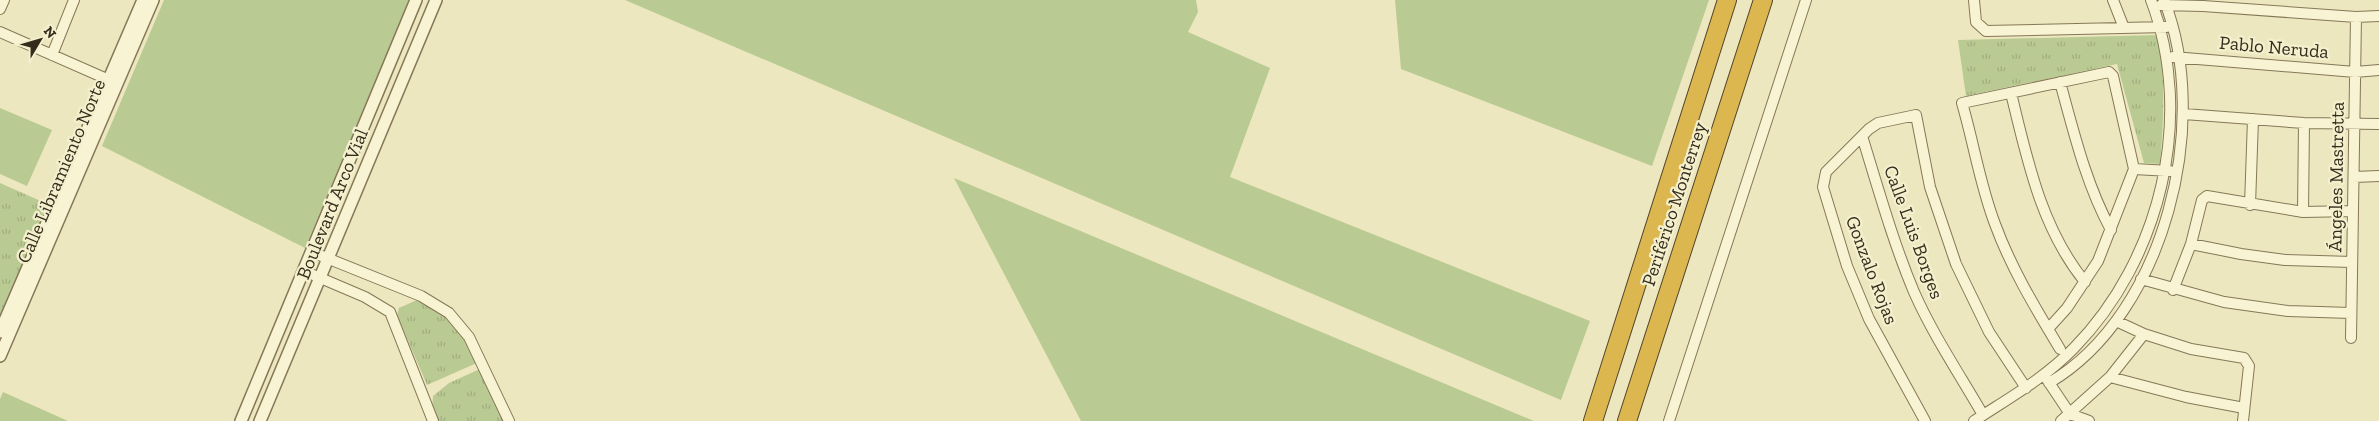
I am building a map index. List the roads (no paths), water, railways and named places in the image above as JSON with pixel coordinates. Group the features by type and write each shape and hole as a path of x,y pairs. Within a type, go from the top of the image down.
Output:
{"highway":[{"name":"Periférico Monterrey","path":"1593,421 1727,0"},
{"name":"Periférico Monterrey","path":"1627,421 1763,0"}],"street":[{"path":"0,9 4,0"},
{"path":"52,55 74,0"},
{"name":"Calle Libramiento Norte","path":"0,354 113,82 143,0"},
{"name":"Calle Libramiento Norte","path":"0,332 113,82 153,0"},
{"name":"Boulevard Arco Vial","path":"241,421 416,0"},
{"name":"Boulevard Arco Vial","path":"260,421 436,0"},
{"path":"1669,421 1806,0"},
{"path":"1974,0 1976,22 1980,29 1986,31 2173,26"},
{"path":"2113,0 2124,28"},
{"path":"2049,383 2078,362 2116,321 2141,279 2156,245 2168,210 2182,142 2184,114 2180,57 2165,2"},
{"path":"1974,421 2040,378 2074,348 2113,303 2146,234 2165,171 2170,141 2171,110 2161,27 2152,3 2202,3 2356,17 2379,16"},
{"name":"Ángeles Mastretta","path":"2351,338 2356,17"},
{"path":"0,32 113,82"},
{"name":"Pablo Neruda","path":"2166,58 2180,57 2356,72 2379,70"},
{"path":"2048,329 2067,308 2098,261 2134,169 2113,76 2107,72 1962,103 1977,171 1995,226 2020,279 2048,329 2060,349"},
{"path":"2060,82 2079,152 2093,192 2111,230"},
{"path":"2011,93 2026,156 2048,219 2063,250 2084,282"},
{"path":"2184,114 2304,123 2379,124"},
{"name":"Gonzalo Rojas","path":"1925,421 1869,319 1847,266 1823,187 1826,172 1862,136 1878,123 1916,115 1930,187 1956,264 1989,332 2026,388"},
{"path":"2250,205 2253,119"},
{"path":"2303,212 2304,123"},
{"name":"Calle Luis Borges","path":"1862,136 1899,254 1915,293 1946,352 1983,415"},
{"path":"2134,169 2176,172"},
{"path":"2354,177 2379,176"},
{"path":"2173,290 2191,244 2202,200 2209,196 2250,205 2303,212 2353,211"},
{"path":"2191,244 2285,260 2352,262"},
{"path":"312,252 421,296 448,313 469,337 509,421"},
{"path":"304,271 365,297 390,312 433,421"},
{"path":"2141,279 2173,290 2224,302 2288,311 2351,313"},
{"path":"2116,321 2144,334 2190,349 2242,357 2247,360 2250,366 2243,421"},
{"path":"2061,421 2110,376 2144,334"},
{"path":"2110,376 2186,397 2244,408"},
{"path":"2040,378 2049,383 2070,414 2089,421"}]}
